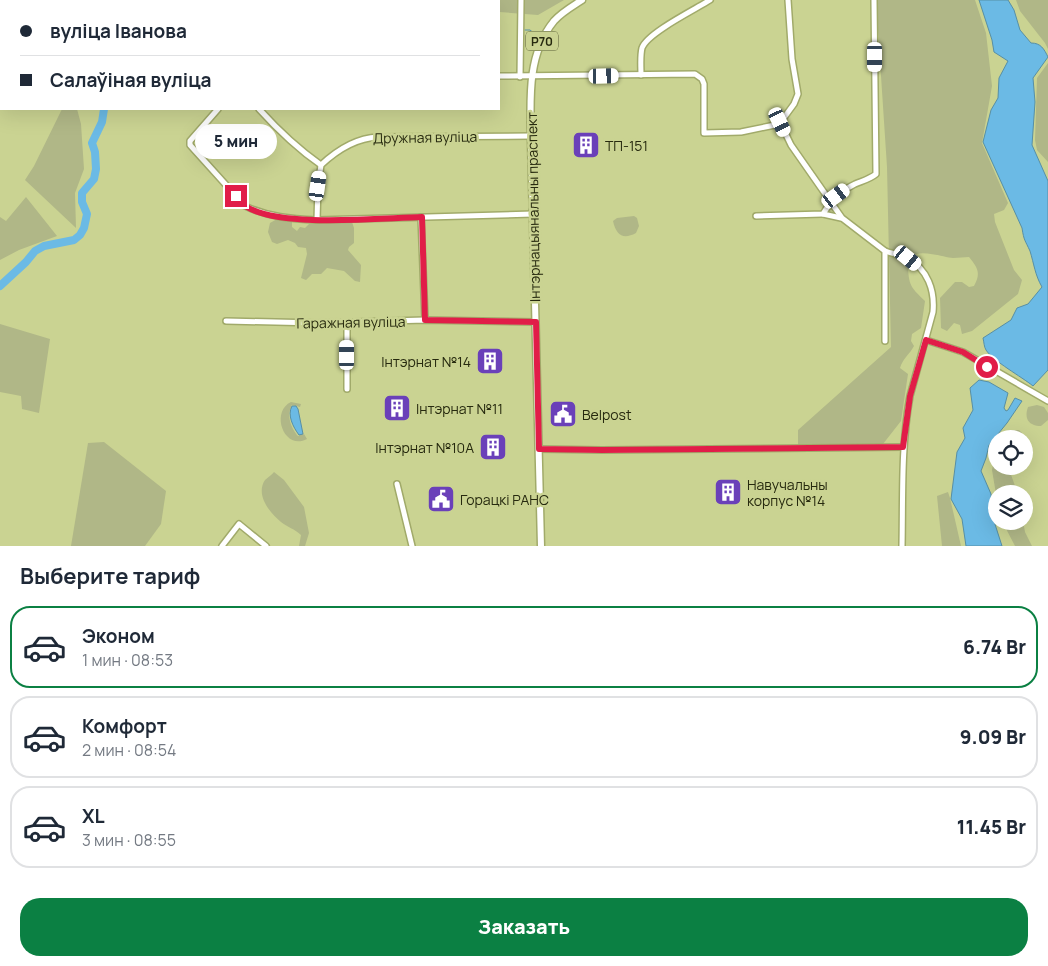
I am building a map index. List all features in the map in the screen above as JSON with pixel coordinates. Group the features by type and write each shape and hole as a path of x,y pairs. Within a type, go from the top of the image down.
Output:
{"main road":[{"name":"Р70","path":"532,77 537,52 544,36 555,20 582,0"},
{"name":"Інтэрнацыянальны праспект","path":"532,77 531,136 541,546"}],"street":[{"path":"520,77 521,0"},
{"path":"641,75 644,43 674,21 710,0"},
{"path":"500,76 695,74 702,79 704,87 704,134 756,130 780,122 794,104 798,94 792,59 788,0"},
{"path":"824,214 830,201 845,190 876,174 874,0"},
{"path":"217,110 190,142 190,145 245,206 266,214 292,219 317,220 533,214"},
{"path":"260,110 303,153 321,165 317,220"},
{"path":"780,122 791,145 842,218 885,251 908,258 919,268 932,289 933,312 910,396 903,447 902,546"},
{"name":"Дружная вуліца","path":"321,165 344,148 367,138 531,136"},
{"path":"756,216 824,214 842,218"},
{"path":"422,217 425,320"},
{"path":"884,341 885,251"},
{"name":"Гаражная вуліца","path":"226,321 318,323 425,320 536,322"},
{"path":"347,389 348,322"},
{"path":"926,340 963,352 1048,401"},
{"path":"539,449 903,447"},
{"path":"397,484 412,546"},
{"path":"222,546 239,524 266,546"}],"green space":[{"path":"500,0 564,0 538,15 500,12"},
{"path":"876,0 975,0 986,33 992,86 982,143 1008,203 1004,210 994,214 995,222 1014,270 1022,280 1018,294 972,331 962,334 960,325 954,323 947,331 941,328 940,298 955,282 962,282 969,287 974,286 978,274 976,268 969,257 953,258 925,253 912,256 909,260 908,268 910,283 925,301 921,328 912,334 911,341 914,346 900,368 908,374 901,421 883,444 798,450 798,430 891,347 887,167"},
{"path":"1016,0 1048,0 1048,49 1020,11"},
{"path":"1048,63 1048,162 1037,150 1035,140 1037,78"},
{"path":"62,110 77,110 81,124 84,169 75,193 76,228 25,180 34,166"},
{"path":"26,197 57,236 19,250 0,260 0,217 6,221"},
{"path":"634,216 637,218 639,226 636,233 624,236 618,233 613,221 617,218"},
{"path":"277,219 292,222 292,227 297,231 300,227 305,228 309,224 352,222 354,243 348,250 361,265 360,282 355,281 344,271 327,268 321,274 312,274 306,280 301,278 307,254 306,248 298,247 295,243 288,240 277,244 272,242 268,232 270,223"},
{"path":"0,324 50,339 39,413 22,409 21,396 0,392"},
{"path":"291,402 301,404 300,407 292,405 290,409 291,425 298,436 304,434 307,439 292,440 282,429 281,414"},
{"path":"1037,405 1044,407 1048,413 1048,420 1041,426 1033,425 1027,418 1028,407"},
{"path":"104,442 166,491 161,524 145,546 71,546 88,443"},
{"path":"274,472 284,480 304,507 309,533 305,546 299,546 301,535 272,514 265,503 262,486 265,480"},
{"path":"993,475 1011,475 1015,485 994,485"},
{"path":"948,492 961,546 942,546 937,496"},
{"path":"1007,530 1025,530 1032,546 1015,546"}],"water":[{"path":"979,0 1008,0 1014,10 1020,30 1031,43 1042,47 1048,57 1033,78 1035,102 1032,145 1048,181 1048,370 1033,386 990,354 985,349 983,338 1011,320 1017,308 1028,304 1042,287 1036,274 1022,228 983,142 991,110 998,98 999,78 1008,61 994,52"},
{"path":"979,380 989,382 1008,393 1004,408 1006,411 1015,398 1022,401 1001,430 988,430 988,449 981,471 988,487 988,530 997,530 1002,546 966,546 962,519 951,499 957,452 965,438 963,428 973,410 970,388"},
{"path":"292,406 296,406 298,409 303,434 299,435 293,425 290,417"}],"waterway":[{"path":"525,30 530,30 535,34"},
{"path":"0,286 35,251 44,246 74,240 80,235 84,228 87,214 82,202 82,193 94,179 96,169 95,152 92,143 102,122 104,110"}],"place":[{"name":"ТП-151","path":"586,145"},
{"name":"Інтэрнат №14","path":"490,361"},
{"name":"Інтэрнат №11","path":"397,408"},
{"name":"Belpost","path":"563,414"},
{"name":"Інтэрнат №10А","path":"493,447"},
{"name":"Навучальны корпус №14","path":"728,492"},
{"name":"Горацкі РАНС","path":"441,499"}],"route":[{"path":"236,196 245,206 255,211 292,219 422,217 425,320 536,322 539,449 903,447 910,396 926,340 963,352 987,367"}]}
